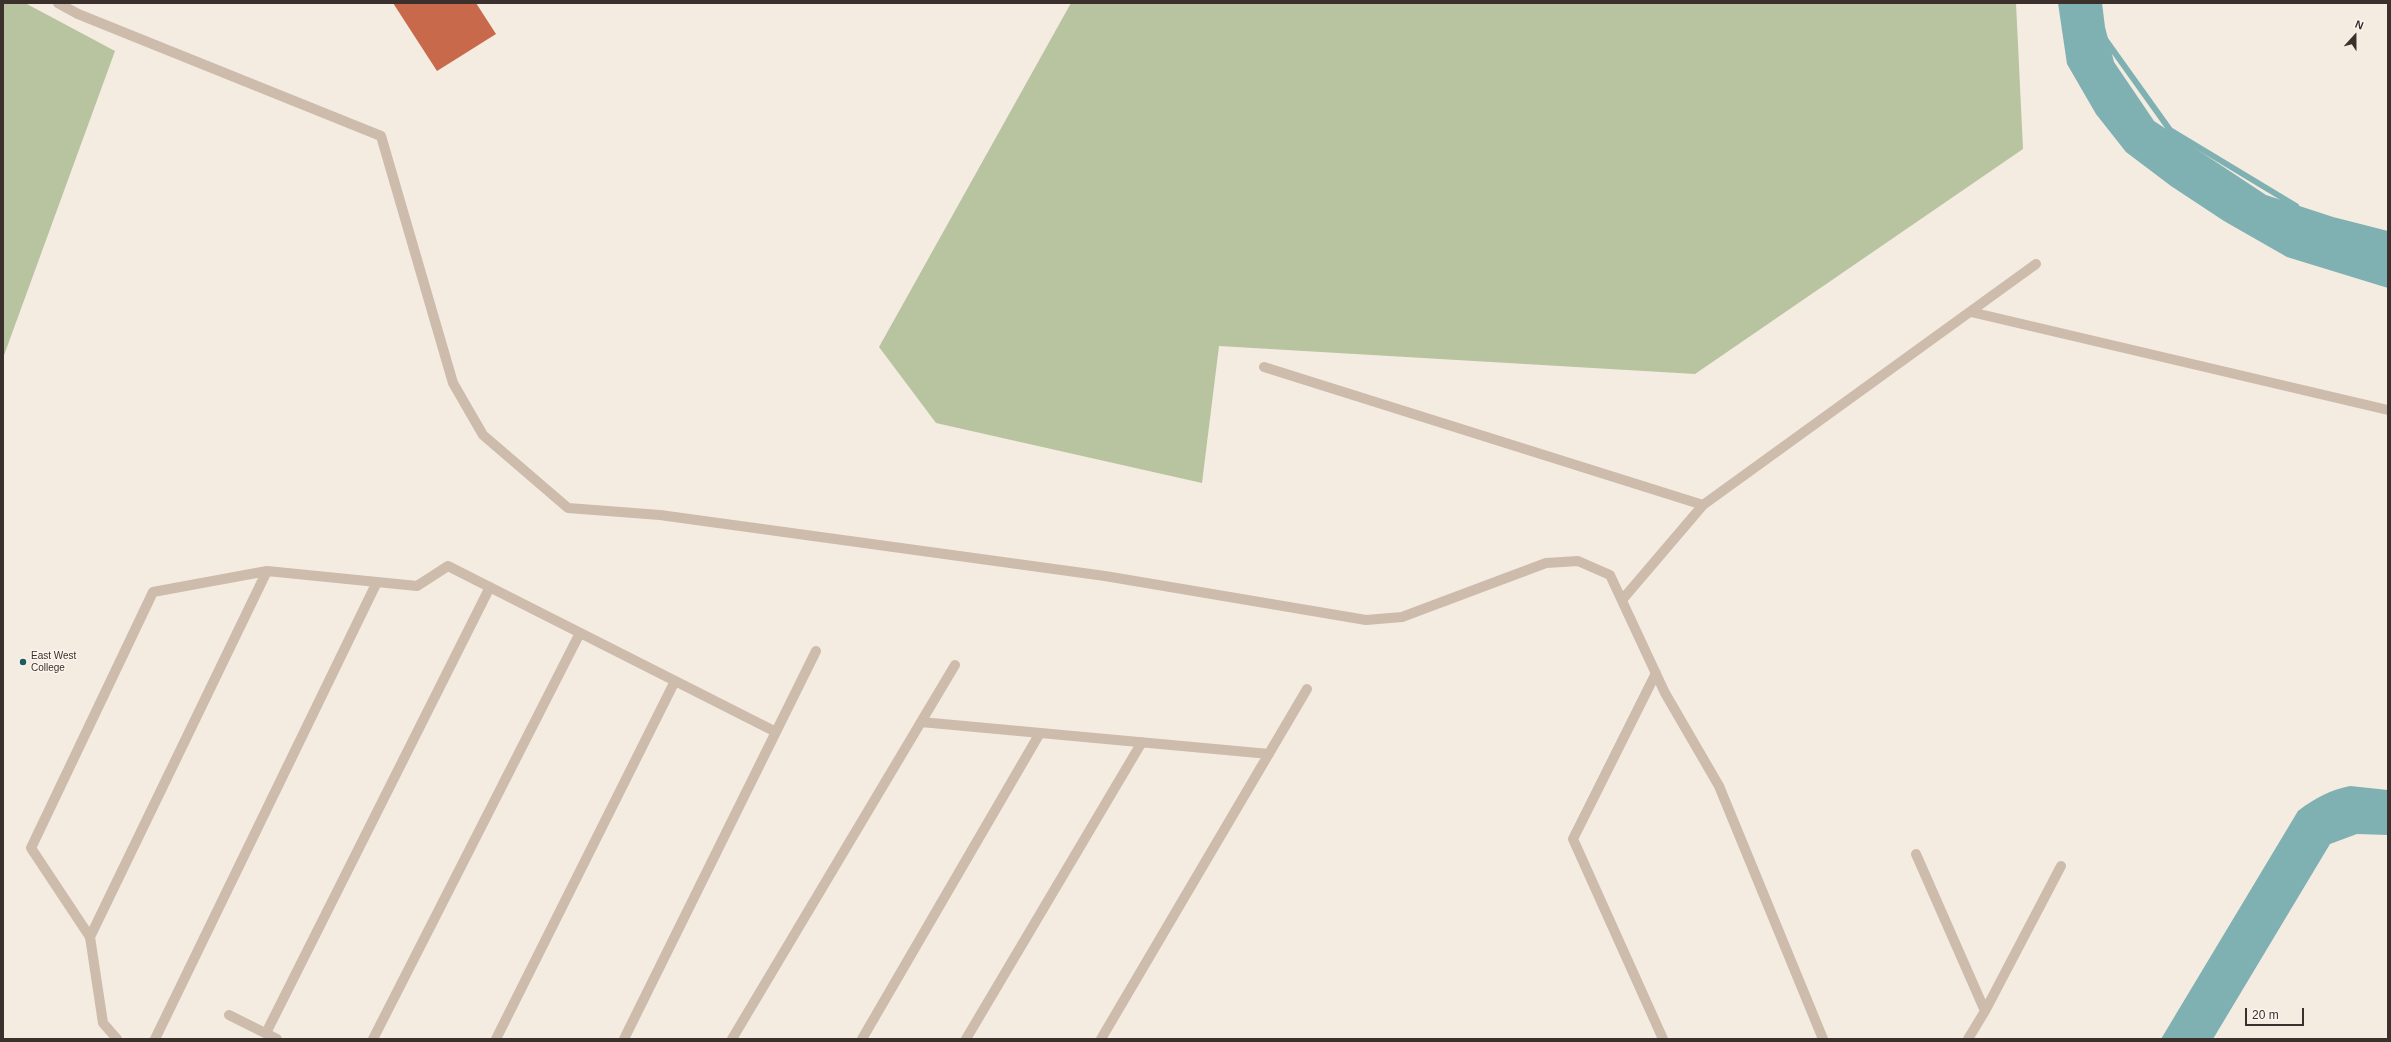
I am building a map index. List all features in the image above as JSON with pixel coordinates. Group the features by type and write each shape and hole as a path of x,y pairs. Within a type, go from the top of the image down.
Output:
{"street":[{"path":"58,3 78,14 382,136 453,383 483,435 568,508 660,515 1105,576 1366,620 1402,617 1546,563 1578,561 1610,575 1665,693 1719,786 1823,1039"},
{"path":"1622,600 1703,504 2036,264"},
{"path":"1971,312 2388,410"},
{"path":"1264,367 1703,504"},
{"path":"117,1039 103,1023 90,937 31,848 153,592 267,571 417,586 448,566 776,732"},
{"path":"90,937 267,571"},
{"path":"155,1039 377,582"},
{"path":"266,1033 490,588"},
{"path":"373,1039 580,633"},
{"path":"624,1039 816,652"},
{"path":"732,1039 955,665"},
{"path":"1656,674 1573,839 1663,1039"},
{"path":"496,1039 676,681"},
{"path":"1101,1039 1307,689"},
{"path":"921,722 1269,754"},
{"path":"862,1039 1040,733"},
{"path":"966,1039 1142,742"},
{"path":"1916,854 1985,1011"},
{"path":"1968,1039 1985,1011 2061,866"},
{"path":"229,1015 277,1039"}],"green space":[{"path":"3,3 25,3 115,51 3,358"},
{"path":"1071,3 2016,3 2023,149 1695,374 1219,346 1202,483 936,423 879,347"}],"water":[{"path":"2058,3 2102,3 2105,27 2114,62 2154,121 2266,195 2333,217 2388,231 2388,288 2287,257 2224,221 2171,186 2126,152 2096,114 2067,64"},
{"path":"2350,786 2388,790 2388,835 2357,834 2330,844 2213,1039 2161,1039 2298,811 2323,795"}],"building":[{"path":"393,3 476,3 496,34 437,71"}],"waterway":[{"path":"2105,39 2170,130 2296,206"}],"place":[{"name":"East West College","path":"23,662"}]}
